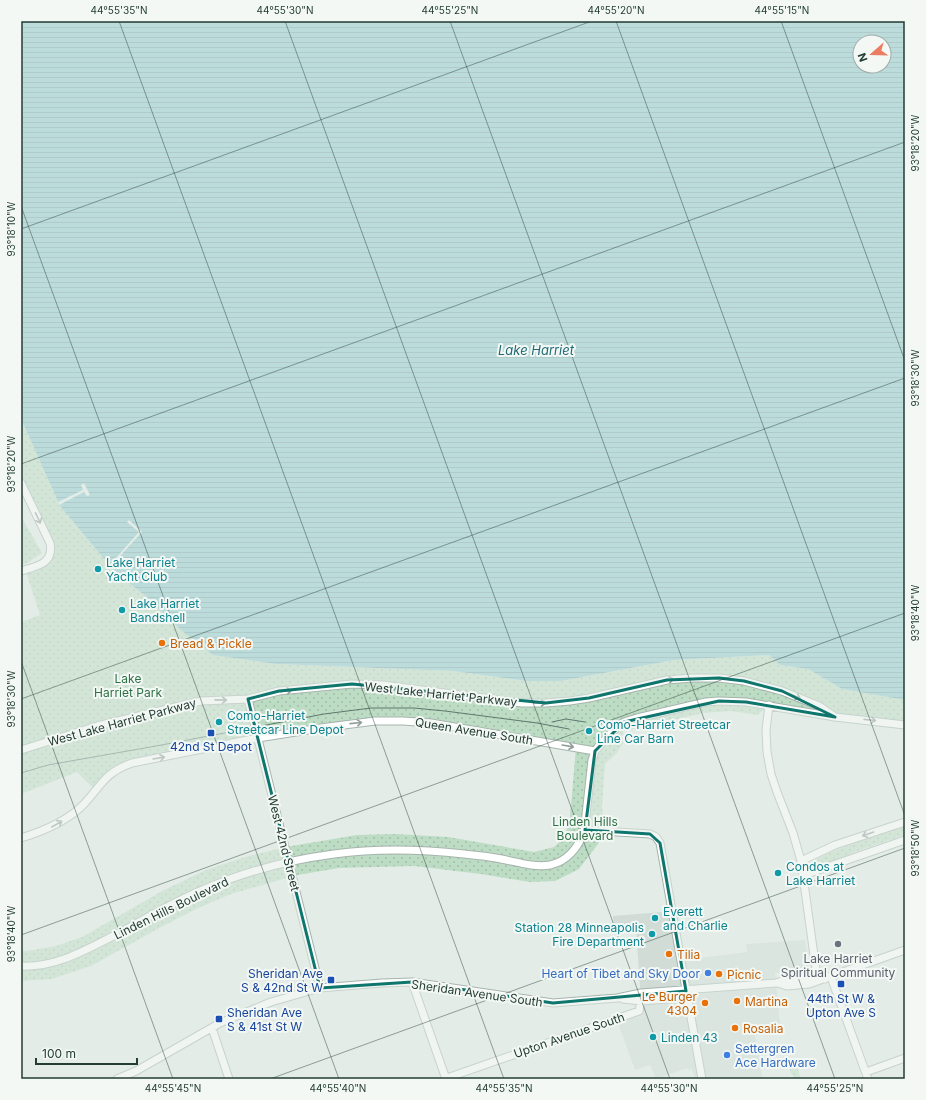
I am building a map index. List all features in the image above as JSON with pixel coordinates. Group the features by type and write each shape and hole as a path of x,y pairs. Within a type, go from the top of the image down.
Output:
{"street":[{"path":"21,483 50,543 51,549 48,559 45,562 21,571"},
{"name":"West Lake Harriet Parkway","path":"21,750 97,726 191,703 211,700 248,698 279,691 352,684 383,685 522,703 546,703 570,702 667,680 719,678 744,681 775,688 819,706 835,717"},
{"name":"West 42nd Street","path":"248,698 320,988"},
{"name":"West Lake Harriet Parkway","path":"597,748 615,729 624,722 706,702 746,702 835,717 905,725"},
{"path":"769,706 766,730 767,752 771,774 802,861 816,970 828,978 867,1076 905,1058"},
{"name":"Queen Avenue South","path":"21,838 53,827 69,817 83,805 102,781 121,767 132,763 258,738 348,724 375,721 403,721 438,724 597,748"},
{"name":"Linden Hills Boulevard","path":"21,966 47,964 84,952 200,891 236,876 289,862 335,854 397,849 429,850 494,858 539,866 562,860 572,854 579,844 585,830 592,760 597,748"},
{"path":"802,861 835,845 905,822"},
{"path":"585,830 650,834 656,837 660,843 702,1079"},
{"path":"804,875 905,840"},
{"path":"686,991 776,983 811,976 828,978 905,950"},
{"path":"412,982 445,1079"},
{"name":"Sheridan Avenue South","path":"117,1079 136,1071 212,1028 271,1002 320,988 412,982 553,1003 617,998 677,990 686,991"},
{"name":"Sheridan Avenue South","path":"617,998 641,1001 677,998 686,991"},
{"name":"Upton Avenue South","path":"445,1079 639,1011 641,1001"},
{"path":"212,1028 229,1079"}],"highlighted area":[{"path":"719,678 744,681 782,691 835,717 746,702 719,701 624,722 595,751 585,830 650,834 660,843 686,991 553,1003 412,982 320,988 248,699 279,691 352,684 546,703 589,698 667,680"}],"shaded area":[{"path":"675,911 683,960 747,952 746,944 805,940 809,969 775,973 780,1023 778,1028 774,1032 755,1035 763,1079 696,1079 691,1069 688,1070 687,1068 656,1079 650,1065 635,1070 619,1026 621,1024 618,1018 639,1011 641,1001 636,929 614,931 613,916"}],"green space":[{"name":"Lake Harriet Park","path":"21,419 60,506 115,572 148,598 277,664 453,671 526,681 561,681 674,660 769,655 780,665 808,669 842,689 905,700 905,725 769,705 758,715 731,711 704,713 624,731 620,739 623,743 617,753 605,764 602,807 604,830 598,844 579,869 555,881 530,882 481,874 414,866 339,868 297,875 231,894 198,908 91,966 52,979 21,981 21,951 56,946 82,937 164,890 206,870 245,857 286,847 357,835 395,834 448,837 534,852 554,847 565,837 570,817 576,748 458,727 375,721 132,763 95,790 77,772 21,794 21,622 40,615 25,569 42,564 51,549 21,483"},
{"path":"21,516 42,553 29,562 21,565"},
{"path":"905,825 905,835 863,849 812,869 810,863 828,853"},
{"path":"795,1061 801,1079 794,1079 793,1075 791,1074 788,1062"}],"water":[{"name":"Lake Harriet","path":"21,21 905,21 905,700 842,689 808,669 780,665 769,655 674,660 561,681 526,681 453,671 277,664 213,655 181,630 148,598 115,572 60,506 21,419"}],"pier":[{"path":"84,483 90,495 87,496 84,492 59,505 58,502 83,490 81,485"},
{"path":"129,520 142,532 109,568 108,567 139,532 127,522"}],"tram line":[{"path":"21,773 48,765 324,714 371,708 414,708 445,711 537,723 569,729"},
{"path":"552,722 566,719 585,722"}],"place":[{"name":"Lake Harriet Yacht Club","path":"98,569"},
{"name":"Lake Harriet Bandshell","path":"122,610"},
{"name":"Bread & Pickle","path":"162,643"},
{"name":"Como-Harriet Streetcar Line Depot","path":"219,722"},
{"name":"Como-Harriet Streetcar Line Car Barn","path":"589,731"},
{"name":"42nd St Depot","path":"211,733"},
{"name":"Condos at Lake Harriet","path":"778,873"},
{"name":"Everett and Charlie","path":"655,918"},
{"name":"Station 28 Minneapolis Fire Department","path":"652,934"},
{"name":"Lake Harriet Spiritual Community","path":"838,944"},
{"name":"Tilia","path":"669,954"},
{"name":"Heart of Tibet and Sky Door","path":"708,973"},
{"name":"Picnic","path":"719,974"},
{"name":"Sheridan Ave S & 42nd St W","path":"331,980"},
{"name":"44th St W & Upton Ave S","path":"841,984"},
{"name":"Martina","path":"737,1001"},
{"name":"Le Burger 4304","path":"705,1003"},
{"name":"Sheridan Ave S & 41st St W","path":"219,1019"},
{"name":"Rosalia","path":"735,1028"},
{"name":"Linden 43","path":"653,1037"},
{"name":"Settergren Ace Hardware","path":"727,1055"}]}
